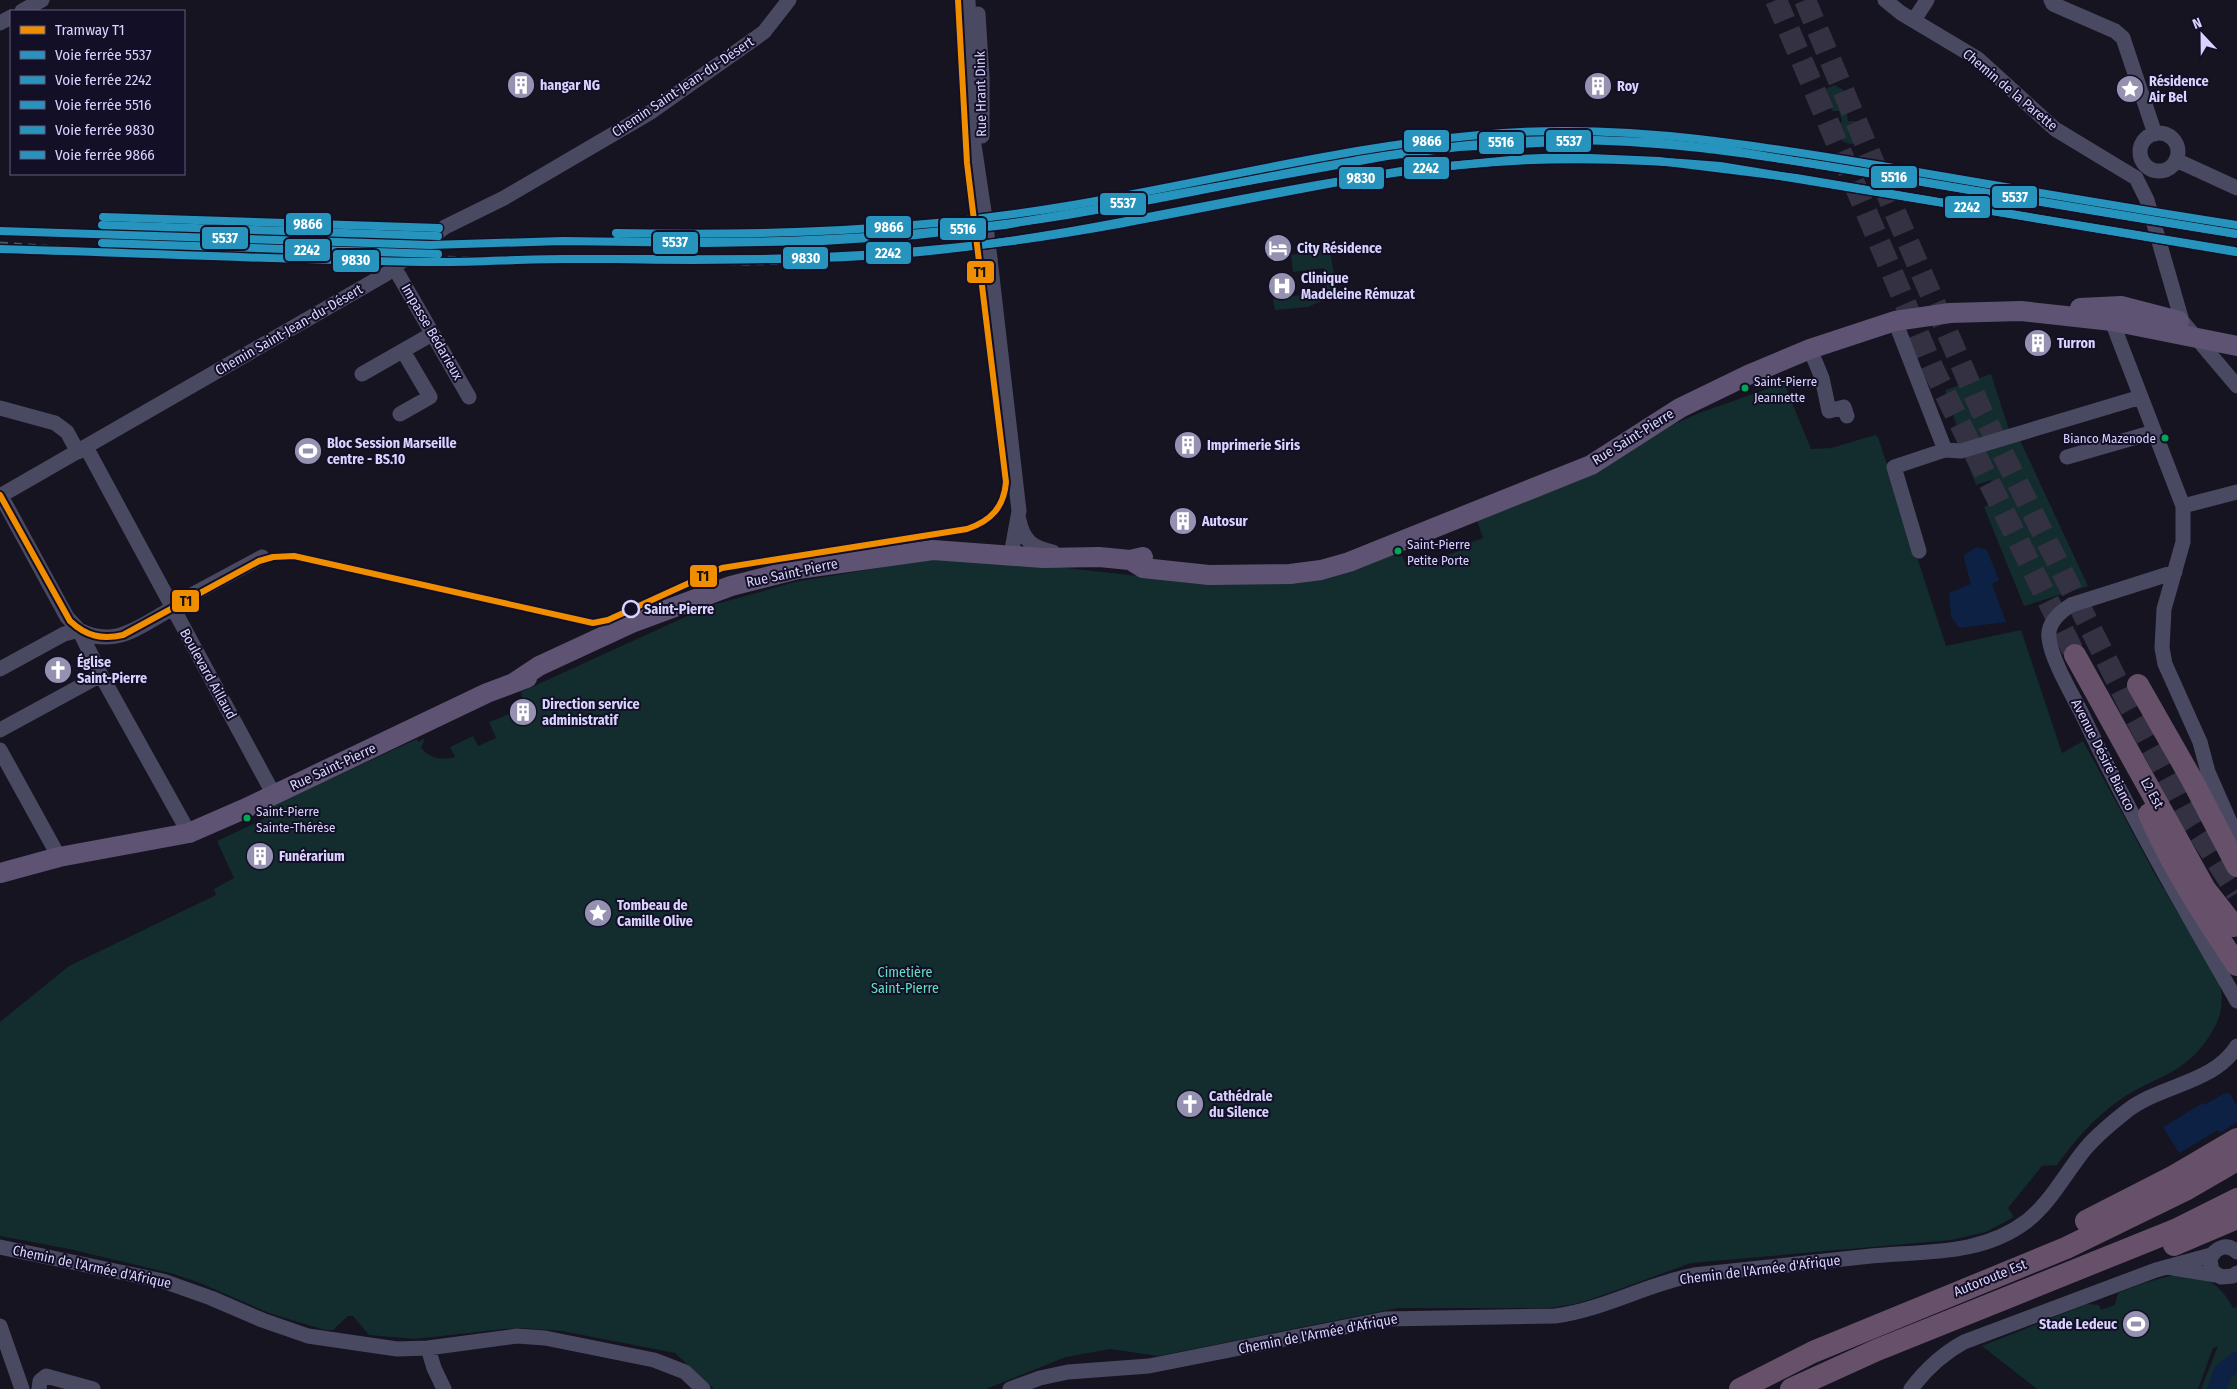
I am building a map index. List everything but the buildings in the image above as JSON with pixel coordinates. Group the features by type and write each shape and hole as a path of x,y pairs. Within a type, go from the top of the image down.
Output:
{"highway":[{"name":"L2 Est","path":"2076,655 2205,889 2234,926"},
{"path":"2138,685 2191,778 2237,866"},
{"path":"2101,700 2162,844 2206,919 2237,965"},
{"path":"1873,1326 2109,1210 2174,1176 2237,1139"},
{"name":"Autoroute Est","path":"1740,1389 1813,1352 1873,1326 2066,1248 2187,1189 2237,1160"},
{"name":"Autoroute Est","path":"1791,1389 1959,1315 2174,1230 2237,1199"},
{"path":"1959,1315 2132,1260 2200,1235 2237,1218"}],"main road":[{"name":"Rue Saint-Pierre","path":"2041,312 2098,306 2121,306 2188,329"},
{"name":"Rue Saint-Pierre","path":"0,874 59,856 189,833 515,682 544,664 634,622 679,607 731,586 765,577 798,569 908,552 944,550 1012,550 1043,558 1069,557 1130,560 1143,568 1209,575 1290,574 1321,570 1349,562 1591,464 1697,398 1810,349 1895,322 1950,313 1977,311 2041,312 2188,329"},
{"path":"2188,329 2237,337"},
{"path":"2188,329 2237,346"}],"street":[{"path":"24,10 42,0"},
{"name":"Chemin Saint-Jean-du-Désert","path":"0,496 378,279 445,227 504,198 651,112 764,32 789,0"},
{"name":"Rue Hrant Dink","path":"968,0 972,129 985,218 1017,481 1019,520 1023,534 1032,546 1069,557"},
{"name":"Rue Hrant Dink","path":"978,0 982,77 981,188"},
{"name":"Chemin de la Parette","path":"1885,0 1978,59 2055,129 2141,172"},
{"path":"1914,20 1927,0"},
{"path":"2051,0 2053,4 2115,31 2123,38 2155,134"},
{"path":"2141,172 2165,170 2176,160 2178,148 2174,140 2168,136 2155,134 2144,140 2141,146 2141,172 2147,200 2188,329 2237,386"},
{"path":"2176,160 2237,188"},
{"name":"Impasse Bédarieux","path":"394,267 469,397"},
{"path":"2130,308 2117,312 2113,316 2112,321 2183,506 2183,542 2164,609 2162,648 2165,664 2200,742 2208,772 2237,838"},
{"path":"1895,322 1945,450"},
{"path":"362,374 432,334"},
{"path":"1810,349 1825,411 1844,407 1847,416"},
{"path":"400,414 430,397 403,351"},
{"path":"1919,551 1894,468 1945,450 1961,452 2140,397"},
{"name":"Boulevard Aillaud","path":"0,408 56,424 82,450 172,607 274,795"},
{"path":"2068,457 2154,432"},
{"path":"2183,506 2237,492"},
{"path":"0,496 67,617 79,630 101,676 189,833"},
{"name":"Rue Hrant Dink","path":"1012,550 1019,520"},
{"path":"0,669 64,634 79,630 100,638 122,635 262,557"},
{"name":"Avenue Désiré Bianco","path":"2175,572 2071,605 2061,612 2051,624 2048,636 2056,659 2091,734 2155,858 2237,1001"},
{"path":"0,730 101,676"},
{"path":"0,750 59,856"},
{"name":"Chemin de l'Armée d'Afrique","path":"1010,1389 1041,1384 1068,1372 1149,1366 1385,1319 1555,1316 1577,1313 1670,1281 1694,1275 1873,1256 1955,1251 1976,1246 2001,1236 2027,1220 2045,1204 2087,1147 2108,1126 2131,1108 2160,1091 2219,1067 2230,1058 2237,1046"},
{"path":"2229,1278 2210,1266 2211,1255 2215,1250 2234,1246"},
{"name":"Chemin de l'Armée d'Afrique","path":"0,1247 163,1281 308,1336 396,1348 428,1348 517,1336 568,1342 654,1360 685,1372 703,1389"},
{"path":"1911,1389 1931,1365 1951,1349 1964,1342 2156,1270 2211,1255"},
{"path":"2166,1268 2229,1278"},
{"path":"0,1326 22,1389"},
{"path":"428,1348 434,1368 444,1389"},
{"path":"39,1389 40,1381 46,1376 93,1389"}],"green space":[{"path":"1835,85 1847,92 1850,100 1846,108 1848,121 1858,121 1863,126 1866,136 1858,143 1849,144 1842,141 1839,124 1842,121 1839,111 1833,111 1819,98 1823,90"},
{"path":"1328,240 1335,279 1332,296 1308,307 1275,310 1273,299 1327,291 1324,268 1293,272 1291,255 1323,250 1322,241"},
{"path":"1991,374 2010,433 1964,448 1945,390"},
{"name":"Cimetière Saint-Pierre","path":"1784,383 1811,449 1831,448 1875,435 1878,437 1946,646 2021,630 2062,753 2083,741 2155,874 2220,984 2222,998 2219,1017 2210,1035 2191,1058 2170,1073 2121,1099 2103,1113 2057,1165 2042,1166 2008,1208 2014,1217 1986,1232 1951,1240 1691,1263 1592,1299 1550,1308 1398,1308 1158,1356 1110,1349 1066,1357 986,1389 714,1389 675,1353 562,1331 522,1328 415,1339 369,1335 353,1316 348,1316 333,1330 325,1330 269,1313 200,1283 174,1274 69,1249 0,1236 0,1022 69,966 216,895 214,889 234,878 217,841 264,819 261,811 417,739 418,742 425,738 421,748 432,756 440,759 455,757 450,747 473,736 478,746 496,738 489,722 520,710 523,701 521,692 709,606 795,582 943,557 962,556 1191,582 1400,551 1407,567 1428,562 1427,560 1436,556 1437,559 1459,551 1458,547 1483,538 1477,520 1592,475 1672,425 1699,413"},
{"path":"2018,436 2088,586 2024,606 1984,507 2000,500 1991,480 1976,485 1964,455"},
{"name":"Stade Ledeuc","path":"2186,1274 2208,1281 2220,1289 2233,1308 2237,1307 2237,1389 2201,1389 2218,1346 2213,1348 2198,1389 2037,1389 1982,1346 2087,1304 2099,1305 2101,1310 2115,1305 2118,1293 2160,1279"}],"water":[{"path":"1977,547 1987,550 1999,580 1992,584 2006,622 1959,628 1951,617 1949,593 1971,584 1964,559 1965,554"},
{"path":"2225,1093 2230,1094 2237,1106 2237,1122 2220,1133 2218,1130 2179,1153 2163,1127 2203,1103 2204,1105"}],"waterway":[{"path":"2217,1389 2223,1372 2237,1361"}],"tunnel":[{"path":"1776,0 1934,371 2075,655"},
{"path":"1805,0 1981,410 2131,709 2194,825 2237,893"}],"railway":[{"path":"0,243 85,249 745,264 799,263 921,254 1008,239"}],"tram line":[{"name":"T1","path":"0,495 70,621 82,630 101,637 123,635 259,561 273,557 294,556 593,623 608,620 722,568 967,529 983,522 999,506 1005,491 1006,482 967,163 958,0"}],"rail line":[{"name":"9866","path":"616,233 729,234 786,232 842,230 955,221 1067,206 1349,152 1406,143 1463,136 1567,131 1660,135 1751,146 2237,225"},
{"name":"5516","path":"616,241 786,241 955,230 1067,215 1293,172 1406,153 1463,145 1567,140 1660,144 1751,155 2237,234"},
{"name":"5537","path":"0,231 430,245 563,241 705,243 823,241 916,235 1005,225 1387,156 1459,147 1596,140 1652,142 1722,149 2237,234"},
{"name":"2242","path":"616,259 814,258 963,247 1062,234 1408,170 1521,159 1567,157 1659,161 1796,178 2236,252"},
{"name":"9830","path":"0,249 319,260 443,262 564,259 831,258 920,252 1056,234 1392,173 1493,162 1590,159 1720,166 2234,251"},
{"name":"9866","path":"103,217 439,228"},
{"name":"5516","path":"102,225 438,236"},
{"name":"2242","path":"102,243 438,254"}],"place":[{"name":"hangar NG","path":"521,85"},
{"name":"Roy","path":"1598,86"},
{"name":"Résidence Air Bel","path":"2130,89"},
{"name":"City Résidence","path":"1278,248"},
{"name":"Clinique Madeleine Rémuzat","path":"1282,286"},
{"name":"Turron","path":"2038,343"},
{"name":"Saint-Pierre Jeannette","path":"1745,388"},
{"name":"Bianco Mazenode","path":"2165,438"},
{"name":"Imprimerie Siris","path":"1188,445"},
{"name":"Bloc Session Marseille centre - BS.10","path":"308,451"},
{"name":"Autosur","path":"1183,521"},
{"name":"Saint-Pierre Petite Porte","path":"1398,551"},
{"name":"Saint-Pierre","path":"631,609"},
{"name":"Église Saint-Pierre","path":"58,670"},
{"name":"Direction service administratif","path":"523,712"},
{"name":"Saint-Pierre Sainte-Thérèse","path":"247,818"},
{"name":"Funérarium","path":"260,856"},
{"name":"Tombeau de Camille Olive","path":"598,913"},
{"name":"Cathédrale du Silence","path":"1190,1104"},
{"name":"Stade Ledeuc","path":"2136,1324"}]}
